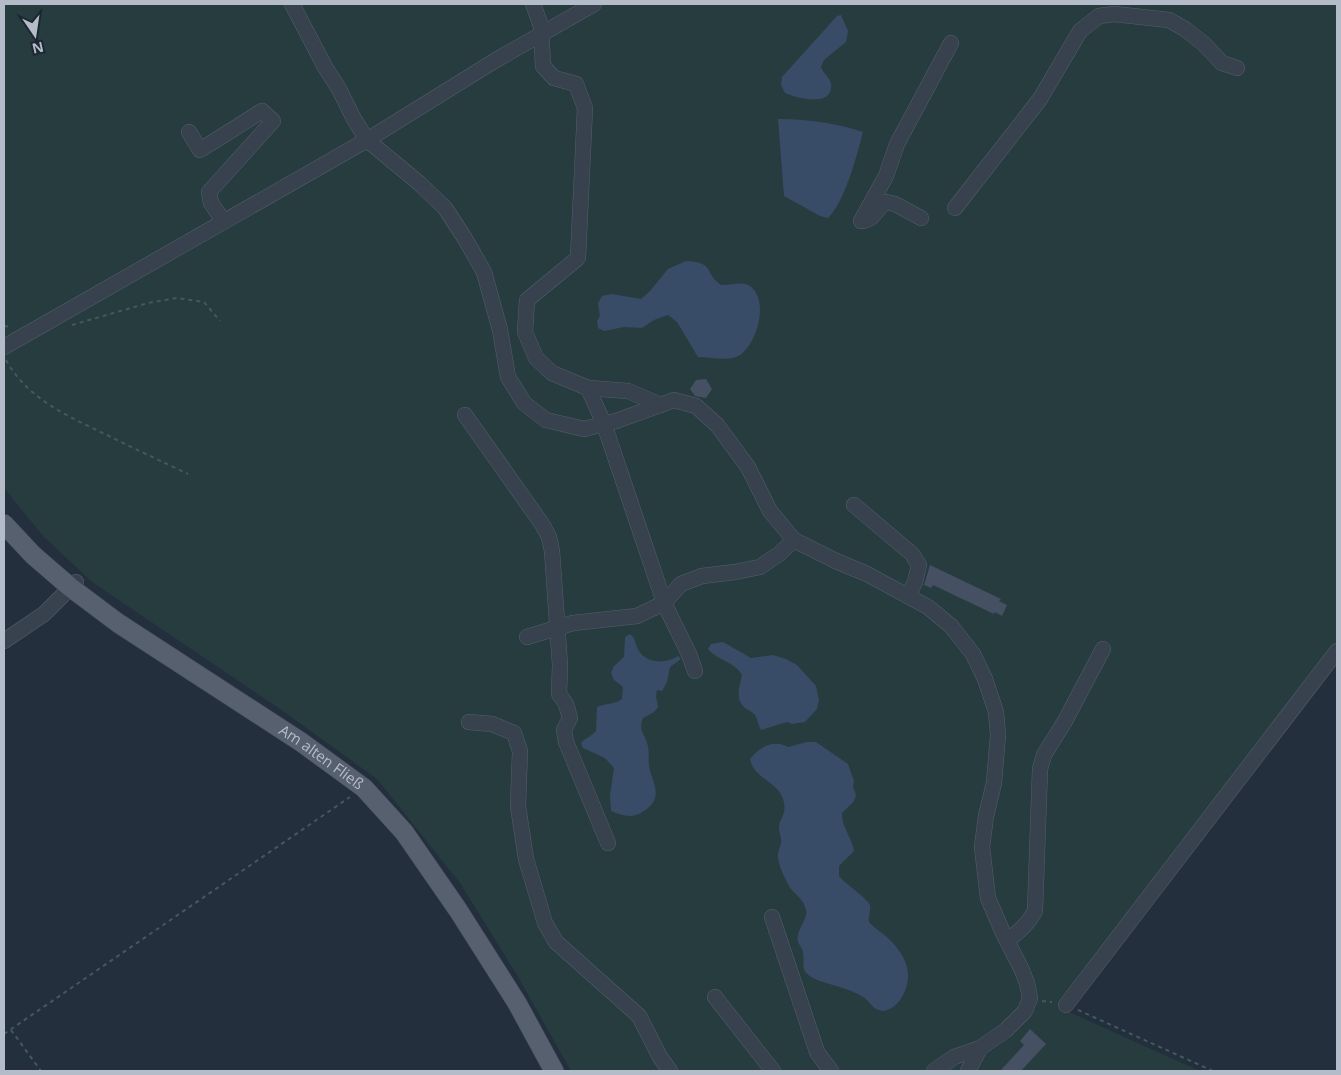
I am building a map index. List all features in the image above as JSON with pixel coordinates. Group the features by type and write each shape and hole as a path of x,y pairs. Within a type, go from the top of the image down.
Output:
{"main road":[{"name":"Am alten Fließ","path":"4,524 33,555 73,584 118,623 301,742 364,788 404,832 458,910 517,1003 554,1071"}],"street":[{"path":"292,4 325,67 367,140 419,183 445,208 464,237 484,272 500,330 508,377 524,403 546,420 584,429 674,400 696,406 717,425 748,467 770,511 794,540 928,607 951,626 973,654 985,679 996,712 998,735 994,783 986,816 982,847 988,898 1022,968 1030,998 1025,1010 1006,1030 980,1048 954,1057 934,1071"},
{"path":"533,4 540,26 543,66 554,78 576,84 585,108 578,258 527,300 525,332 536,358 552,373 588,388 628,391 661,405"},
{"path":"4,346 367,140 594,4"},
{"path":"955,208 1040,99 1080,31 1099,16 1114,14 1169,20 1185,29 1204,44 1222,63 1238,68"},
{"path":"921,218 895,204 886,202 881,205 874,216 867,221 861,220 886,176 897,144 951,43"},
{"path":"189,132 200,150 262,111 273,121 209,192 211,203 224,222"},
{"path":"588,388 604,424 664,603 689,654 695,671"},
{"path":"465,415 542,524 548,537 552,551 560,665 559,694 566,704 570,718 564,730 566,742 608,843"},
{"path":"854,505 912,554 919,565 915,582 908,596"},
{"path":"527,637 573,623 637,616 664,603 681,584 702,576 760,567 779,554 794,540"},
{"path":"4,641 44,614 73,584"},
{"path":"1007,940 1020,932 1030,921 1035,911 1040,769 1044,755 1103,648"},
{"path":"1066,1005 1337,651"},
{"path":"469,722 492,724 514,733 520,751 518,798 526,859 545,923 556,942 639,1016 660,1057 670,1071"},
{"path":"772,917 817,1052 830,1071"},
{"path":"715,997 773,1071"},
{"path":"968,1071 980,1048"}],"path":[{"path":"68,326 148,303 177,298 204,302 220,321"},
{"path":"4,326 29,332"},
{"path":"4,356 13,373 36,396 61,412 188,474"},
{"path":"4,1034 364,788"},
{"path":"1030,998 1066,1005 1213,1071"},
{"path":"11,1030 41,1071"}],"green space":[{"path":"4,4 1337,4 1337,645 1058,1007 1200,1071 571,1071 517,975 460,883 377,779 283,711 92,582 43,536 4,488"}],"water":[{"path":"841,15 848,31 846,42 824,60 821,67 831,84 827,96 821,99 805,99 785,93 781,85 782,77 837,16"},
{"path":"778,119 821,122 863,132 845,189 840,201 828,218 820,216 784,196"},
{"path":"686,261 706,266 721,285 744,284 751,287 756,293 759,302 759,322 751,342 740,355 726,359 698,357 677,322 668,315 654,320 642,328 624,327 604,331 598,328 597,321 600,316 598,303 602,296 612,294 641,299 668,269"},
{"path":"630,634 639,651 647,658 663,661 678,656 681,659 670,667 667,682 662,691 657,690 658,707 654,712 643,718 642,722 641,729 648,746 649,766 656,795 650,806 640,814 628,816 611,811 610,795 614,768 605,758 583,748 581,743 596,731 597,707 622,699 623,687 614,680 611,673 614,666 624,657 625,637"},
{"path":"723,642 751,658 773,655 797,665 816,686 819,700 817,709 805,722 792,724 787,722 761,730 755,715 744,707 739,699 742,675 735,667 708,649 711,644"},
{"path":"807,742 816,742 848,764 854,781 853,787 856,795 854,801 842,813 842,818 854,851 839,866 839,876 869,903 869,922 892,942 902,954 908,975 906,989 899,1002 892,1008 884,1011 877,1010 866,999 852,991 813,978 804,970 803,952 798,938 806,916 806,910 802,901 787,882 778,858 781,841 779,824 784,812 783,799 776,788 756,771 750,759 762,748 772,744 788,747"}],"building":[{"path":"706,379 712,389 706,398 695,396 690,389 696,380"},
{"path":"930,565 1001,599 999,601 1007,605 1002,616 933,585 931,588 924,585"},
{"path":"1030,1029 1046,1044 1021,1071 1000,1071 1024,1045 1020,1041"}]}
